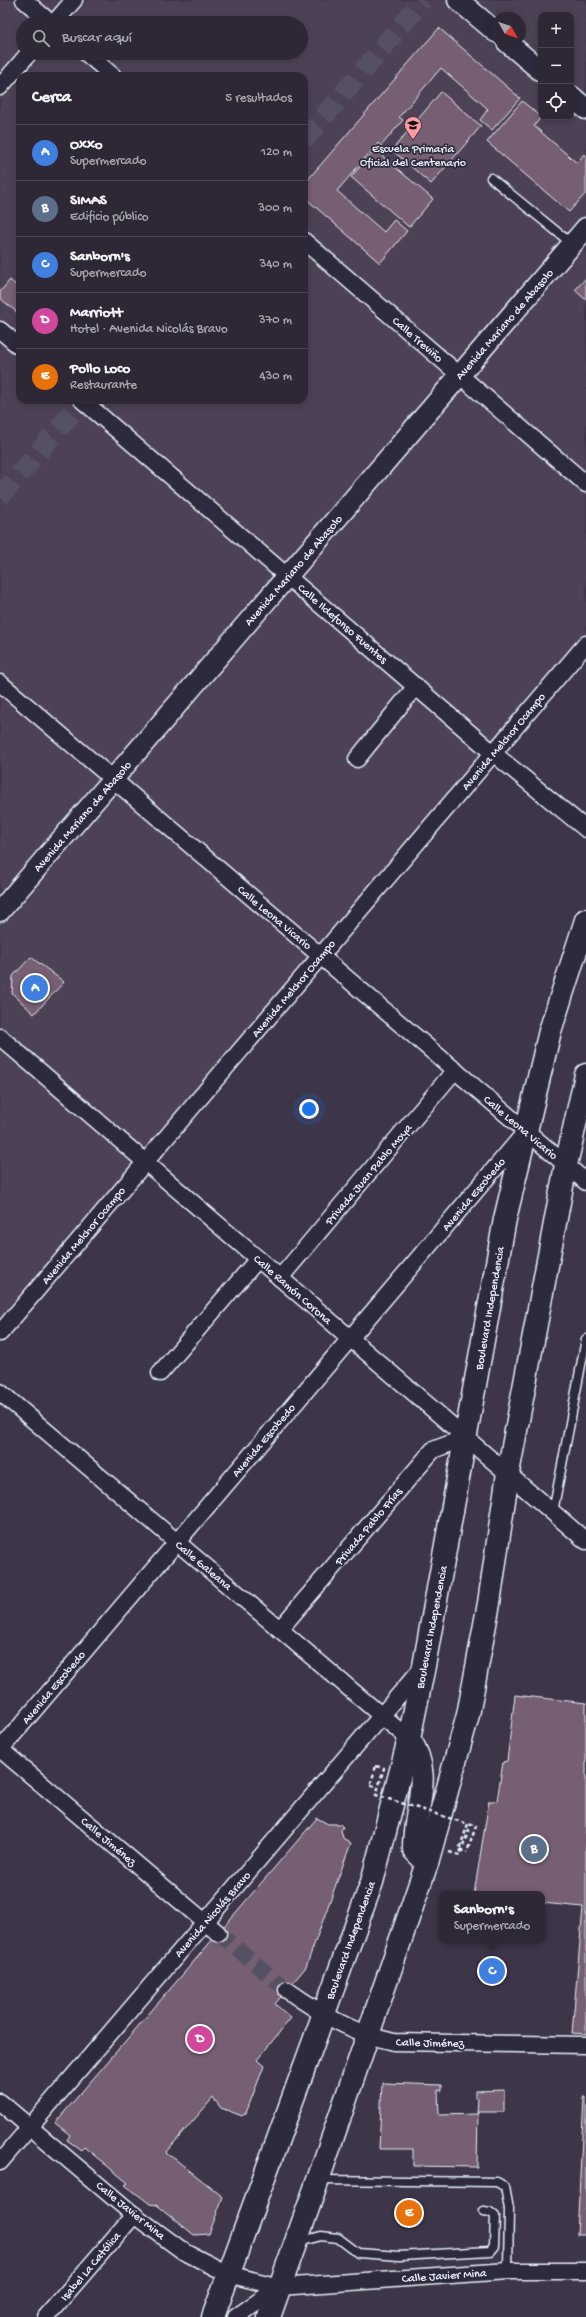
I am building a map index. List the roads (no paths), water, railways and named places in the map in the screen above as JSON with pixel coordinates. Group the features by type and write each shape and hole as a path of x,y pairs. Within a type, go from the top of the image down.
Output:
{"main road":[{"name":"Boulevard Independencia","path":"213,2317 372,1882 409,1739 424,1666 505,1219 550,1031 586,920"},
{"path":"268,2317 318,2180 429,1854 468,1715 489,1603 508,1473 566,1165 586,1075"},
{"path":"409,1739 418,1752 423,1773 414,1836 414,1850 429,1854"}],"street":[{"path":"24,0 43,16"},
{"path":"60,16 74,0"},
{"path":"458,0 490,27"},
{"path":"514,48 538,68"},
{"path":"0,87 23,60"},
{"path":"94,60 108,72"},
{"path":"574,99 586,109"},
{"name":"Avenida Mariano de Abasolo","path":"0,911 586,228"},
{"name":"Calle Treviño","path":"308,244 586,484"},
{"path":"0,330 16,344"},
{"name":"Calle Ildefonso Fuentes","path":"87,404 288,575 493,753 586,829"},
{"name":"Avenida Melchor Ocampo","path":"0,1333 586,644"},
{"name":"Calle Leona Vicario","path":"0,684 586,1182"},
{"path":"357,759 416,686"},
{"name":"Calle Ramón Corona","path":"0,1037 586,1540"},
{"name":"Privada Juan Pablo Moya","path":"280,1278 455,1070"},
{"name":"Avenida Escobedo","path":"0,1749 526,1131"},
{"path":"160,1373 258,1259"},
{"name":"Calle Galeana","path":"0,1392 409,1739"},
{"name":"Privada Pablo Frías","path":"280,1629 433,1450 466,1437"},
{"name":"Avenida Nicolás Bravo","path":"0,2162 424,1666"},
{"name":"Calle Jiménez","path":"0,1749 218,1933"},
{"name":"Calle Jiménez","path":"287,1990 323,2015 368,2036 394,2042 586,2045"},
{"name":"Calle Javier Mina","path":"0,2102 134,2215 183,2251 228,2274 279,2288 508,2271 586,2271"},
{"name":"Isabel La Católica","path":"46,2317 134,2215"},
{"name":"Calle Javier Mina","path":"236,2317 279,2288"}],"lane":[{"path":"491,178 572,244"},
{"path":"553,1512 586,1339"},
{"path":"318,2180 497,2182 505,2187 509,2209 508,2271"},
{"path":"295,2244 321,2236 338,2238 358,2253 399,2256 490,2252 494,2246 495,2216 490,2212 484,2211"}],"tunnel":[{"path":"308,135 423,0"},
{"path":"0,497 80,404"},
{"path":"218,1933 287,1990"}],"place":[{"name":"Escuela Primaria Oficial del Centenario","path":"413,140"},
{"name":"Oxxo","path":"35,988"},
{"name":"SIMAS","path":"534,1849"},
{"name":"Sanborn's","path":"492,1971"},
{"name":"Marriott","path":"200,2039"},
{"name":"Pollo Loco","path":"409,2213"}]}
